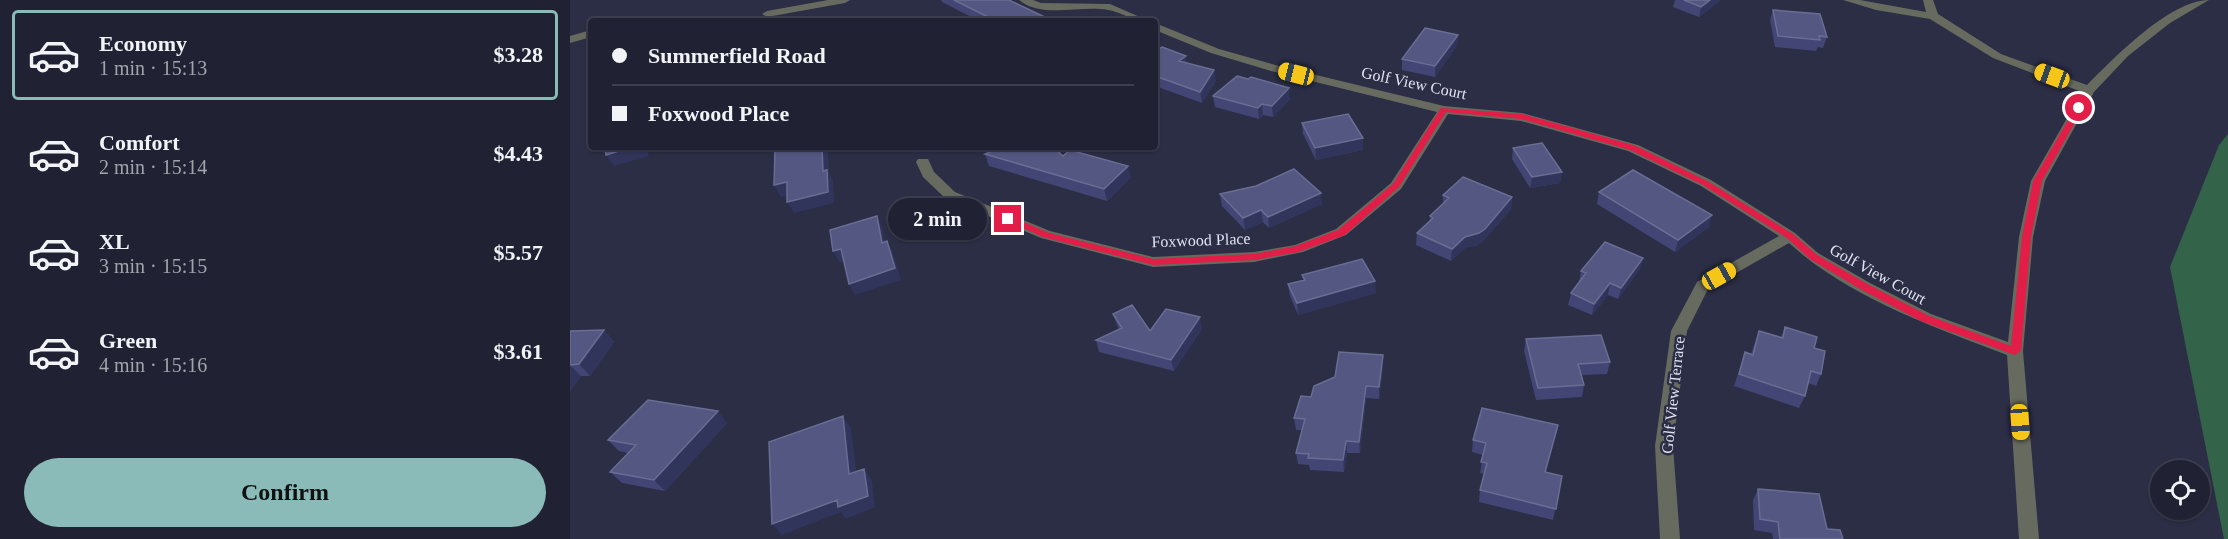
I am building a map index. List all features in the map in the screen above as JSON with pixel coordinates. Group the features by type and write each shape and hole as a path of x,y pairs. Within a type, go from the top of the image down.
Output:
{"street":[{"path":"767,14 845,0"},
{"path":"1024,0 1040,6 1110,7 1137,18"},
{"path":"1848,0 1933,16 1997,56 2089,90"},
{"path":"1928,0 1933,16"},
{"path":"2029,539 2015,351 2026,237 2038,181 2089,90 2124,54 2166,21 2204,0"},
{"name":"Golf View Court","path":"1158,27 1215,51 1275,69 1444,110 1522,117 1633,148 1706,183 1790,236 1814,257 1925,318 2015,351"},
{"path":"570,40 588,34"},
{"name":"Foxwood Place","path":"923,162 928,174 950,195 1046,235 1153,262 1254,257 1298,249 1341,232 1396,186 1444,110"},
{"name":"Golf View Terrace","path":"1670,539 1664,446 1679,331 1702,286 1790,236"}],"green space":[{"path":"2228,134 2228,539 2224,539 2170,267 2219,145"}],"building":[{"path":"954,0 1009,0 1047,18 990,18"},
{"path":"1684,0 1710,0 1701,7"},
{"path":"1773,10 1820,14 1827,37 1819,36 1820,40 1778,36"},
{"path":"1425,28 1458,35 1435,66 1402,59"},
{"path":"1162,47 1186,56 1179,61 1214,70 1200,92 1158,77 1158,50"},
{"path":"1237,76 1248,79 1251,77 1289,88 1272,106 1262,104 1258,108 1213,96"},
{"path":"1348,114 1363,138 1315,148 1302,123"},
{"path":"1542,143 1562,172 1532,177 1513,148"},
{"path":"605,150 622,150 606,155"},
{"path":"775,150 822,150 823,171 827,170 828,192 787,202 787,182 774,185"},
{"path":"994,150 1056,150 1063,156 1070,150 1128,166 1104,189 985,154"},
{"path":"1294,169 1321,193 1268,217 1261,210 1243,218 1220,194 1256,186"},
{"path":"1633,170 1712,215 1678,240 1599,192"},
{"path":"1463,177 1512,197 1485,229 1465,237 1452,249 1417,233 1433,218 1430,216 1449,198 1443,195"},
{"path":"877,216 882,243 887,241 895,268 849,284 841,249 833,251 830,230"},
{"path":"1605,242 1643,258 1621,288 1610,283 1594,304 1571,293 1586,273 1581,271"},
{"path":"1362,259 1375,281 1297,303 1288,284 1305,280 1302,275"},
{"path":"1132,305 1150,331 1166,309 1200,317 1171,360 1096,340 1122,328 1113,314"},
{"path":"1785,327 1817,337 1814,348 1825,351 1821,374 1811,371 1805,396 1739,374 1745,352 1753,355 1759,331 1783,338"},
{"path":"604,330 579,364 570,365 570,331"},
{"path":"1601,335 1610,362 1578,364 1584,385 1538,388 1526,339"},
{"path":"1339,352 1383,355 1379,387 1366,386 1359,442 1346,441 1343,460 1308,458 1309,454 1296,453 1305,419 1294,418 1301,396 1311,397 1314,386 1335,377"},
{"path":"648,400 718,411 654,480 610,472 636,445 608,440"},
{"path":"1482,408 1558,425 1545,472 1562,476 1556,509 1480,490 1487,463 1481,462 1486,443 1473,440"},
{"path":"843,416 849,474 864,469 868,496 838,507 837,500 772,524 769,442"},
{"path":"1758,489 1819,494 1827,529 1840,530 1843,539 1780,539 1778,522 1760,519"}],"route":[{"path":"1008,219 1046,235 1153,262 1254,257 1298,249 1341,232 1396,186 1444,110 1522,117 1633,148 1706,183 1790,236 1814,257 1865,287 1925,318 2015,351 2026,237 2038,181 2079,108"}]}
